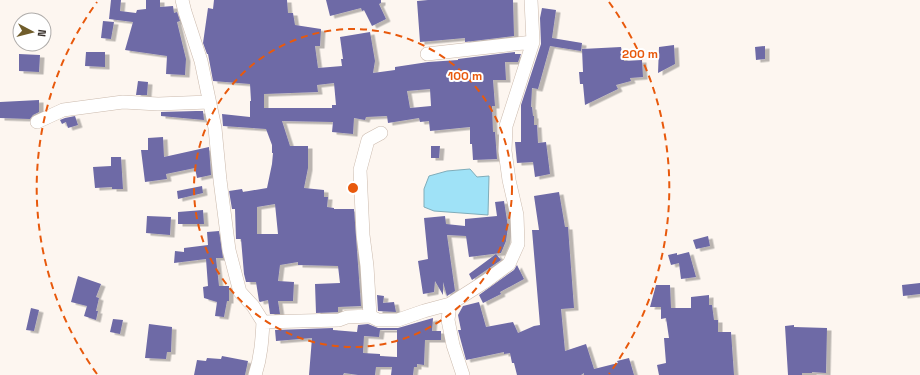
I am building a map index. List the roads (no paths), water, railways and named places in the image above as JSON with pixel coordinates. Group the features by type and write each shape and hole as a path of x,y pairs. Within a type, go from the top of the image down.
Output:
{"street":[{"path":"182,0 201,61 215,128 229,250 240,292 253,306 263,322 262,343 255,375"},
{"path":"263,322 339,320 347,317 370,316 378,320 398,320 450,304 509,264 518,244 517,215 509,180 505,151 506,126 532,42 531,0"},
{"path":"427,54 532,42"},
{"path":"37,122 63,110 123,102 158,104 209,102"},
{"path":"370,316 367,266 363,236 360,170 368,140 381,133"},
{"path":"450,304 448,320 453,344 463,375"}],"water":[{"path":"470,169 477,177 489,176 488,215 434,211 424,207 424,189 429,176 447,171"}]}
